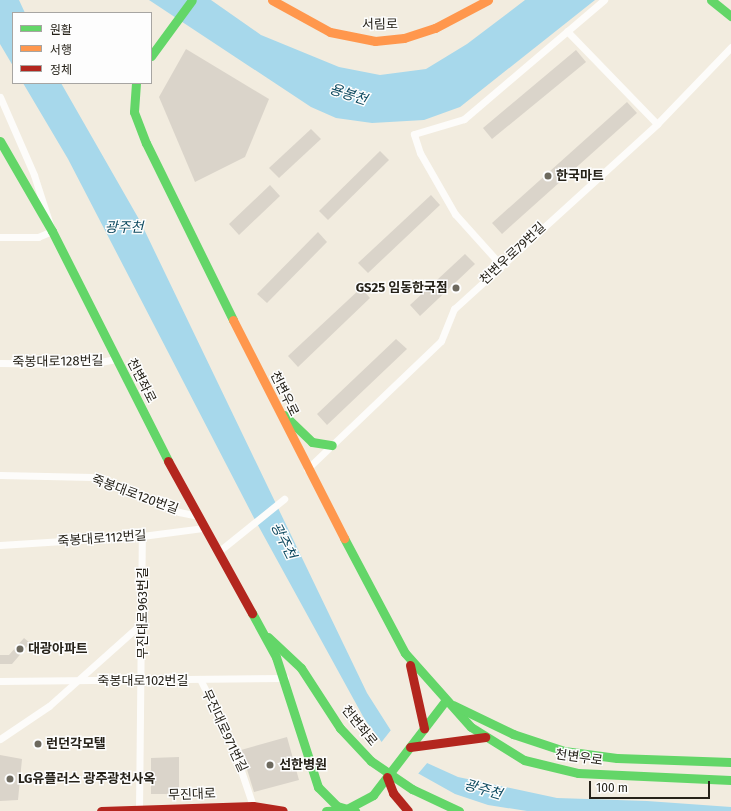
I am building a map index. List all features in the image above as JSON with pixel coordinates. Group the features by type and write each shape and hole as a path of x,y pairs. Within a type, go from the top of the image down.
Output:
{"street":[{"path":"152,55 192,0"},
{"name":"서림로","path":"272,0 330,32 375,41 404,38 435,28 488,0"},
{"path":"500,264 455,214 420,153 414,134 464,119 604,0"},
{"path":"711,0 731,16"},
{"path":"567,31 657,124"},
{"name":"천변우로79번길","path":"307,469 441,341 454,309 500,264 657,124 731,47"},
{"name":"천변우로","path":"136,84 132,101 138,125 307,469 405,653 445,701 484,737 524,760 578,773 731,780"},
{"path":"0,96 34,175 52,231 38,237 0,237"},
{"name":"천변좌로","path":"0,141 52,231 115,359 204,528 262,630 285,678 316,783 325,798 345,811 355,811"},
{"name":"죽봉대로128번길","path":"0,363 90,364 115,359"},
{"path":"277,409 312,442 332,445"},
{"name":"죽봉대로120번길","path":"0,475 92,477 179,512 198,516"},
{"path":"218,552 284,499"},
{"name":"죽봉대로112번길","path":"0,545 142,536 204,528"},
{"name":"무진대로963번길","path":"139,810 143,680 142,536"},
{"path":"0,740 37,716 143,622"},
{"name":"천변좌로","path":"262,630 301,668 340,728 371,761 412,789 459,811"},
{"path":"405,653 414,674 424,728"},
{"name":"죽봉대로102번길","path":"0,681 201,681 285,678"},
{"name":"무진대로971번길","path":"201,681 231,741 253,806"},
{"path":"326,811 345,811 373,795 445,701"},
{"name":"천변우로","path":"445,701 513,734 564,751 617,758 731,762"},
{"path":"410,747 484,737"},
{"path":"387,777 393,793 408,811"},
{"name":"무진대로","path":"101,811 253,806 283,811"}],"water":[{"path":"0,0 19,0 25,12 12,12 12,64 0,44"},
{"name":"용봉천","path":"149,0 211,0 261,35 339,67 380,75 426,69 467,44 525,0 595,0 460,107 424,120 372,123 336,118 311,107"},
{"name":"광주천","path":"24,84 62,84 140,221 367,693 402,748 416,758 458,777 557,798 647,801 731,807 731,811 527,811 488,805 455,794 396,761 365,720 254,518 68,159"}],"pier":[{"path":"391,730 403,746 428,762 417,775 395,762 380,744"}],"building":[{"path":"186,49 269,99 245,157 195,182 159,97"},
{"path":"576,50 586,62 492,139 483,128"},
{"path":"627,102 637,113 502,234 492,223"},
{"path":"311,129 321,139 279,178 269,168"},
{"path":"380,151 389,160 328,220 319,211"},
{"path":"270,185 280,196 239,235 229,224"},
{"path":"431,195 440,205 368,273 358,263"},
{"path":"318,232 327,242 267,303 257,294"},
{"path":"465,254 475,264 420,316 410,305"},
{"path":"361,288 370,298 298,367 288,356"},
{"path":"396,339 407,349 327,425 317,414"},
{"name":"대광아파트","path":"24,638 30,643 12,664 0,664 0,655 9,655"},
{"name":"선한병원","path":"287,737 299,780 254,792 241,750"},
{"name":"LG유플러스 광주광천사옥","path":"0,755 22,759 18,800 0,801"},
{"path":"179,757 179,794 151,794 151,758"}],"traffic: fast":[{"path":"152,55 192,0"},
{"path":"711,0 731,16"},
{"path":"136,84 134,112 146,143 233,320"},
{"path":"0,141 52,231 168,461"},
{"path":"284,415 312,442 332,445"},
{"path":"344,538 405,653 471,727 524,760 578,773 731,780"},
{"path":"252,613 276,657 318,787 337,806 355,811"},
{"path":"268,637 301,668 340,728 371,761 412,789 459,811"},
{"path":"326,811 345,810 373,795 445,701"},
{"path":"453,705 513,734 564,751 617,758 731,762"}],"traffic: slow":[{"path":"272,0 330,32 375,41 404,38 435,28 488,0"},
{"path":"233,320 344,538"}],"traffic: jam":[{"path":"168,461 252,613"},
{"path":"410,665 424,728"},
{"path":"410,747 485,737"},
{"path":"387,777 393,793 408,811"},
{"path":"101,811 253,806 283,811"}],"place":[{"name":"한국마트","path":"548,176"},
{"name":"GS25 임동한국점","path":"456,288"},
{"name":"대광아파트","path":"20,649"},
{"name":"런던각모텔","path":"38,744"},
{"name":"선한병원","path":"270,765"},
{"name":"LG유플러스 광주광천사옥","path":"10,779"}]}
